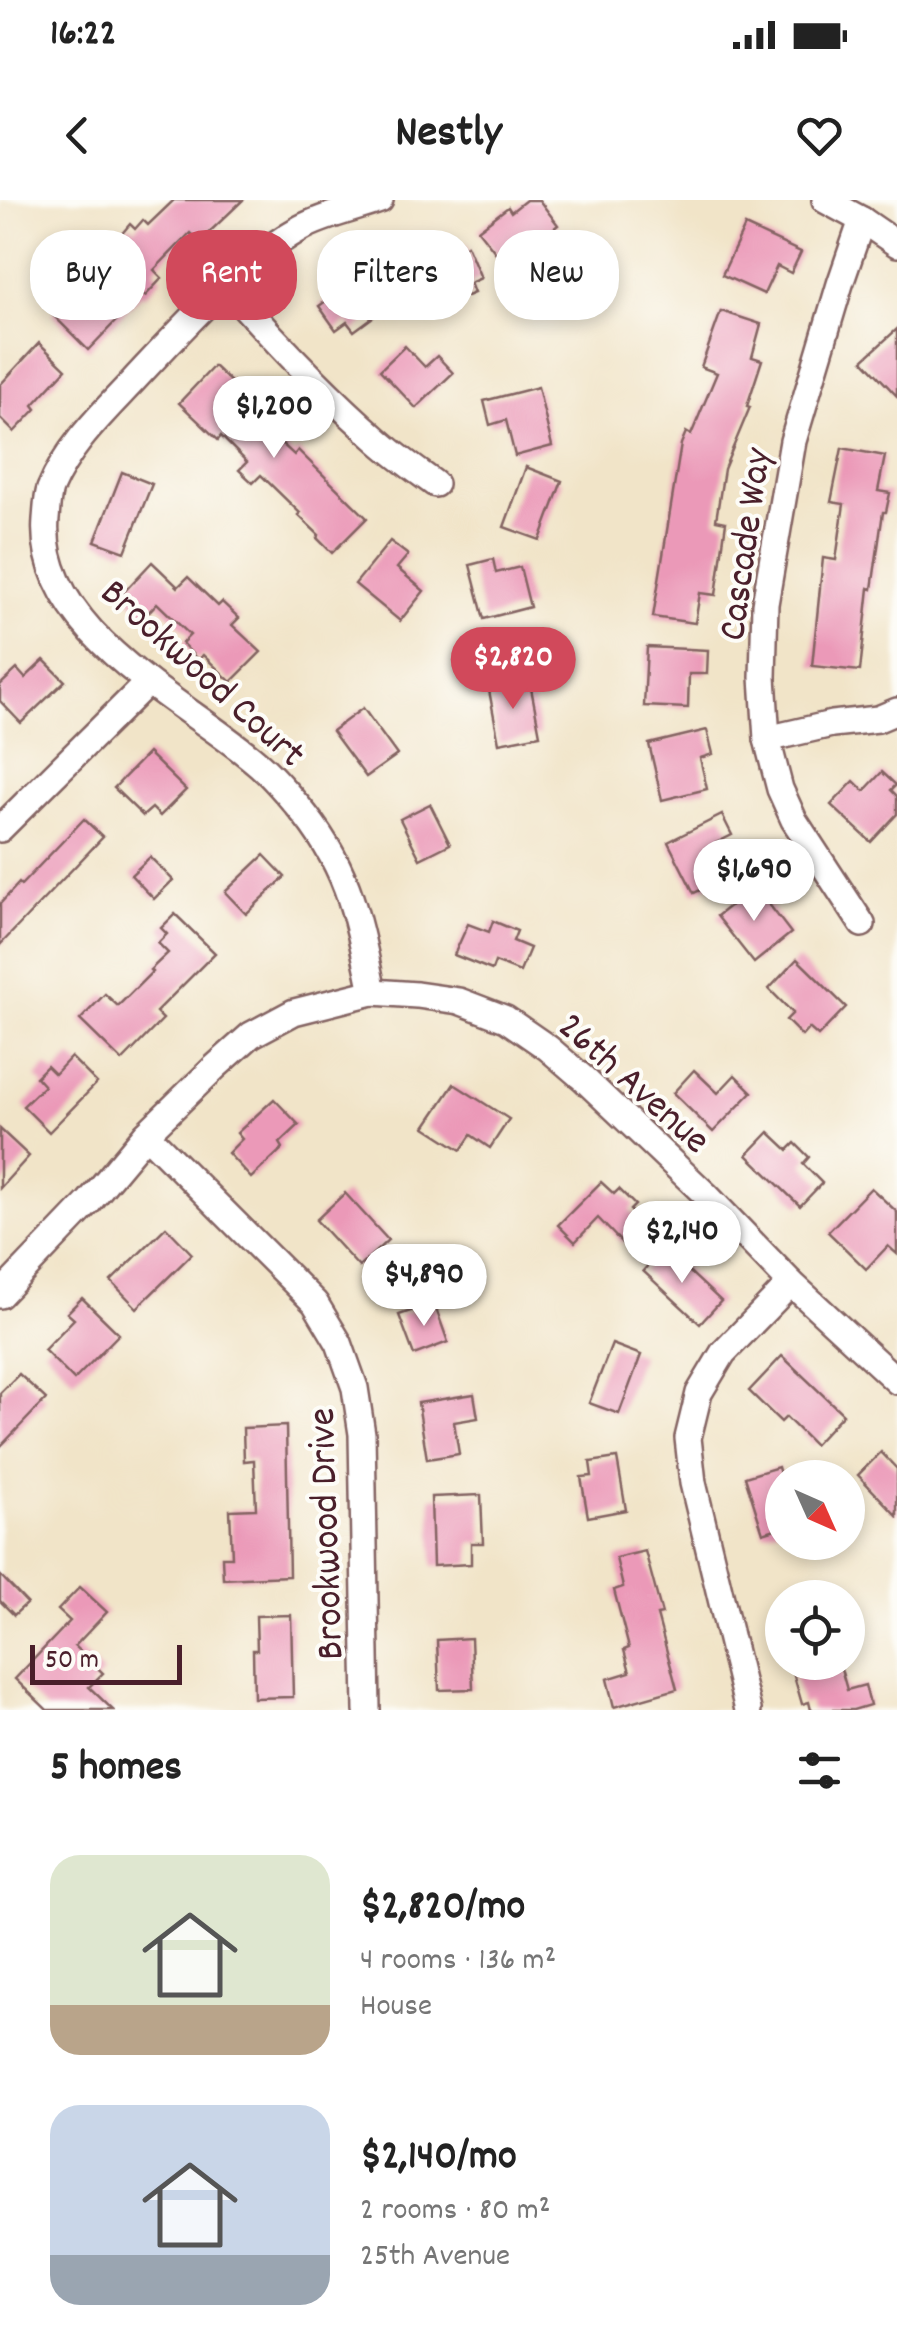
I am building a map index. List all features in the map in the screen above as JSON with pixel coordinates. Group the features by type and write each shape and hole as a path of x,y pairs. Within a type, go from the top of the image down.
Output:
{"street":[{"name":"Brookwood Court","path":"297,231 380,200"},
{"path":"825,200 897,244"},
{"name":"Cascade Way","path":"862,220 793,441 765,604 763,677 767,739 780,789 794,820 862,924"},
{"name":"Brookwood Court","path":"192,320 72,447 48,492 44,540 61,588 91,630 148,682 256,762 324,840 342,872 357,916 373,992"},
{"path":"257,320 360,424 435,484"},
{"path":"0,830 148,682"},
{"path":"767,739 897,711"},
{"path":"0,1295 89,1202 146,1134 251,1035 294,1012 373,992"},
{"name":"26th Avenue","path":"373,992 459,1001 506,1019 548,1048 705,1194 897,1382"},
{"name":"Brookwood Drive","path":"146,1134 315,1304 340,1343 354,1388 362,1434 367,1710"},
{"path":"748,1710 693,1483 688,1438 699,1392 724,1353 792,1283"}],"building":[{"path":"174,200 243,200 212,230 166,230 166,258 154,270 162,278 146,295 146,230 125,230 130,224 135,229 143,220 148,225"},
{"path":"526,200 539,200 558,225 552,230 494,230 494,251 478,230 508,207 511,212"},
{"path":"745,226 801,252 791,273 777,266 764,294 722,275"},
{"path":"474,262 481,278 474,281"},
{"path":"721,311 761,324 752,357 762,360 747,406 750,407 724,469 716,520 726,522 716,595 700,593 695,623 653,617 681,444 686,432 691,435 717,373 701,367"},
{"path":"58,320 117,320 88,350"},
{"path":"329,320 369,320 354,331 347,322 336,330"},
{"path":"897,329 897,396 863,360"},
{"path":"39,343 66,369 14,432 0,418 0,385"},
{"path":"405,346 425,367 437,356 453,373 416,408 380,370"},
{"path":"214,366 233,384 226,392 294,455 298,450 367,518 332,553 300,513 261,475 253,483 239,470 247,462 179,403"},
{"path":"538,387 552,446 515,456 506,420 490,425 484,401"},
{"path":"842,448 885,456 878,491 890,493 883,512 872,589 869,588 860,671 812,666 823,558 836,560 844,504 831,502"},
{"path":"526,467 562,481 540,540 504,527"},
{"path":"122,472 152,484 125,552 95,541"},
{"path":"390,541 408,555 397,568 424,591 400,621 355,584"},
{"path":"493,559 496,573 520,567 530,607 484,619 470,565"},
{"path":"152,562 178,587 188,577 218,606 222,602 239,618 232,625 261,652 231,682 203,655 198,660 182,643 190,635 157,603 146,615 123,593"},
{"path":"647,647 708,650 707,674 689,674 688,708 644,706"},
{"path":"44,660 65,681 21,723 0,701 0,685 17,669 25,678"},
{"path":"511,680 513,691 531,688 540,735 499,743 488,685"},
{"path":"363,708 397,755 366,777 332,731"},
{"path":"707,730 713,754 700,758 707,789 662,800 649,744"},
{"path":"148,753 186,790 160,816 152,808 143,816 114,788"},
{"path":"882,772 896,785 891,790 897,796 897,814 871,842 831,805 854,781 864,791"},
{"path":"430,804 450,844 420,859 400,819"},
{"path":"722,815 732,835 716,843 732,874 694,893 668,842"},
{"path":"84,819 103,837 0,945 0,904"},
{"path":"264,855 285,877 246,914 225,892"},
{"path":"150,857 173,880 154,899 131,875"},
{"path":"755,886 791,933 754,963 717,916"},
{"path":"175,914 215,953 156,1012 163,1019 122,1061 80,1020 105,994 118,1006 152,972 168,953 158,943 167,934 161,928"},
{"path":"493,921 517,931 513,941 530,948 520,972 495,962 492,970 454,955 468,924 489,932"},
{"path":"797,959 846,1007 818,1036 809,1028 802,1036 786,1020 793,1013 769,989"},
{"path":"71,1057 97,1083 49,1132 23,1106 44,1086 36,1077 47,1066 55,1074"},
{"path":"694,1070 718,1093 735,1075 752,1092 713,1132 673,1093"},
{"path":"454,1084 509,1119 490,1148 471,1135 461,1150 425,1127"},
{"path":"274,1099 299,1125 280,1143 283,1148 251,1178 228,1153 242,1139 237,1133"},
{"path":"0,1129 29,1156 0,1188"},
{"path":"769,1132 788,1150 795,1143 809,1157 803,1164 822,1183 800,1206 747,1155"},
{"path":"601,1182 614,1194 619,1189 635,1205 630,1210 643,1222 622,1243 598,1218 575,1242 558,1225"},
{"path":"871,1188 897,1212 897,1254 888,1246 866,1269 828,1232"},
{"path":"345,1193 388,1240 359,1267 316,1220"},
{"path":"166,1227 192,1254 137,1308 111,1281"},
{"path":"664,1248 721,1301 700,1324 643,1271"},
{"path":"82,1298 119,1334 74,1380 44,1350 74,1319 67,1313"},
{"path":"434,1303 448,1342 414,1355 399,1315"},
{"path":"612,1344 641,1355 619,1414 589,1403"},
{"path":"782,1356 843,1414 814,1445 786,1417 781,1422 749,1391"},
{"path":"19,1374 46,1399 0,1447 0,1393"},
{"path":"474,1394 478,1418 454,1422 459,1454 427,1459 418,1403"},
{"path":"286,1426 289,1576 223,1579 222,1557 232,1557 230,1510 256,1509 254,1460 244,1461 243,1428"},
{"path":"881,1452 897,1469 897,1516 865,1482 865,1468"},
{"path":"617,1458 626,1510 588,1517 581,1477 592,1476 590,1462"},
{"path":"765,1471 765,1532 763,1533 745,1477"},
{"path":"481,1495 483,1543 471,1543 471,1564 433,1566 431,1497"},
{"path":"645,1551 677,1689 614,1707 607,1679 630,1672 624,1650 629,1648 614,1590 623,1587 616,1558"},
{"path":"0,1575 27,1603 14,1615 0,1601"},
{"path":"80,1587 107,1612 75,1646 103,1673 89,1687 113,1710 47,1710 15,1679 70,1621 58,1610"},
{"path":"291,1615 293,1697 254,1698 256,1616"},
{"path":"471,1638 473,1689 439,1690 437,1640"},
{"path":"795,1680 844,1680 847,1690 865,1685 870,1705 853,1710 811,1710 809,1702 802,1704"}]}
